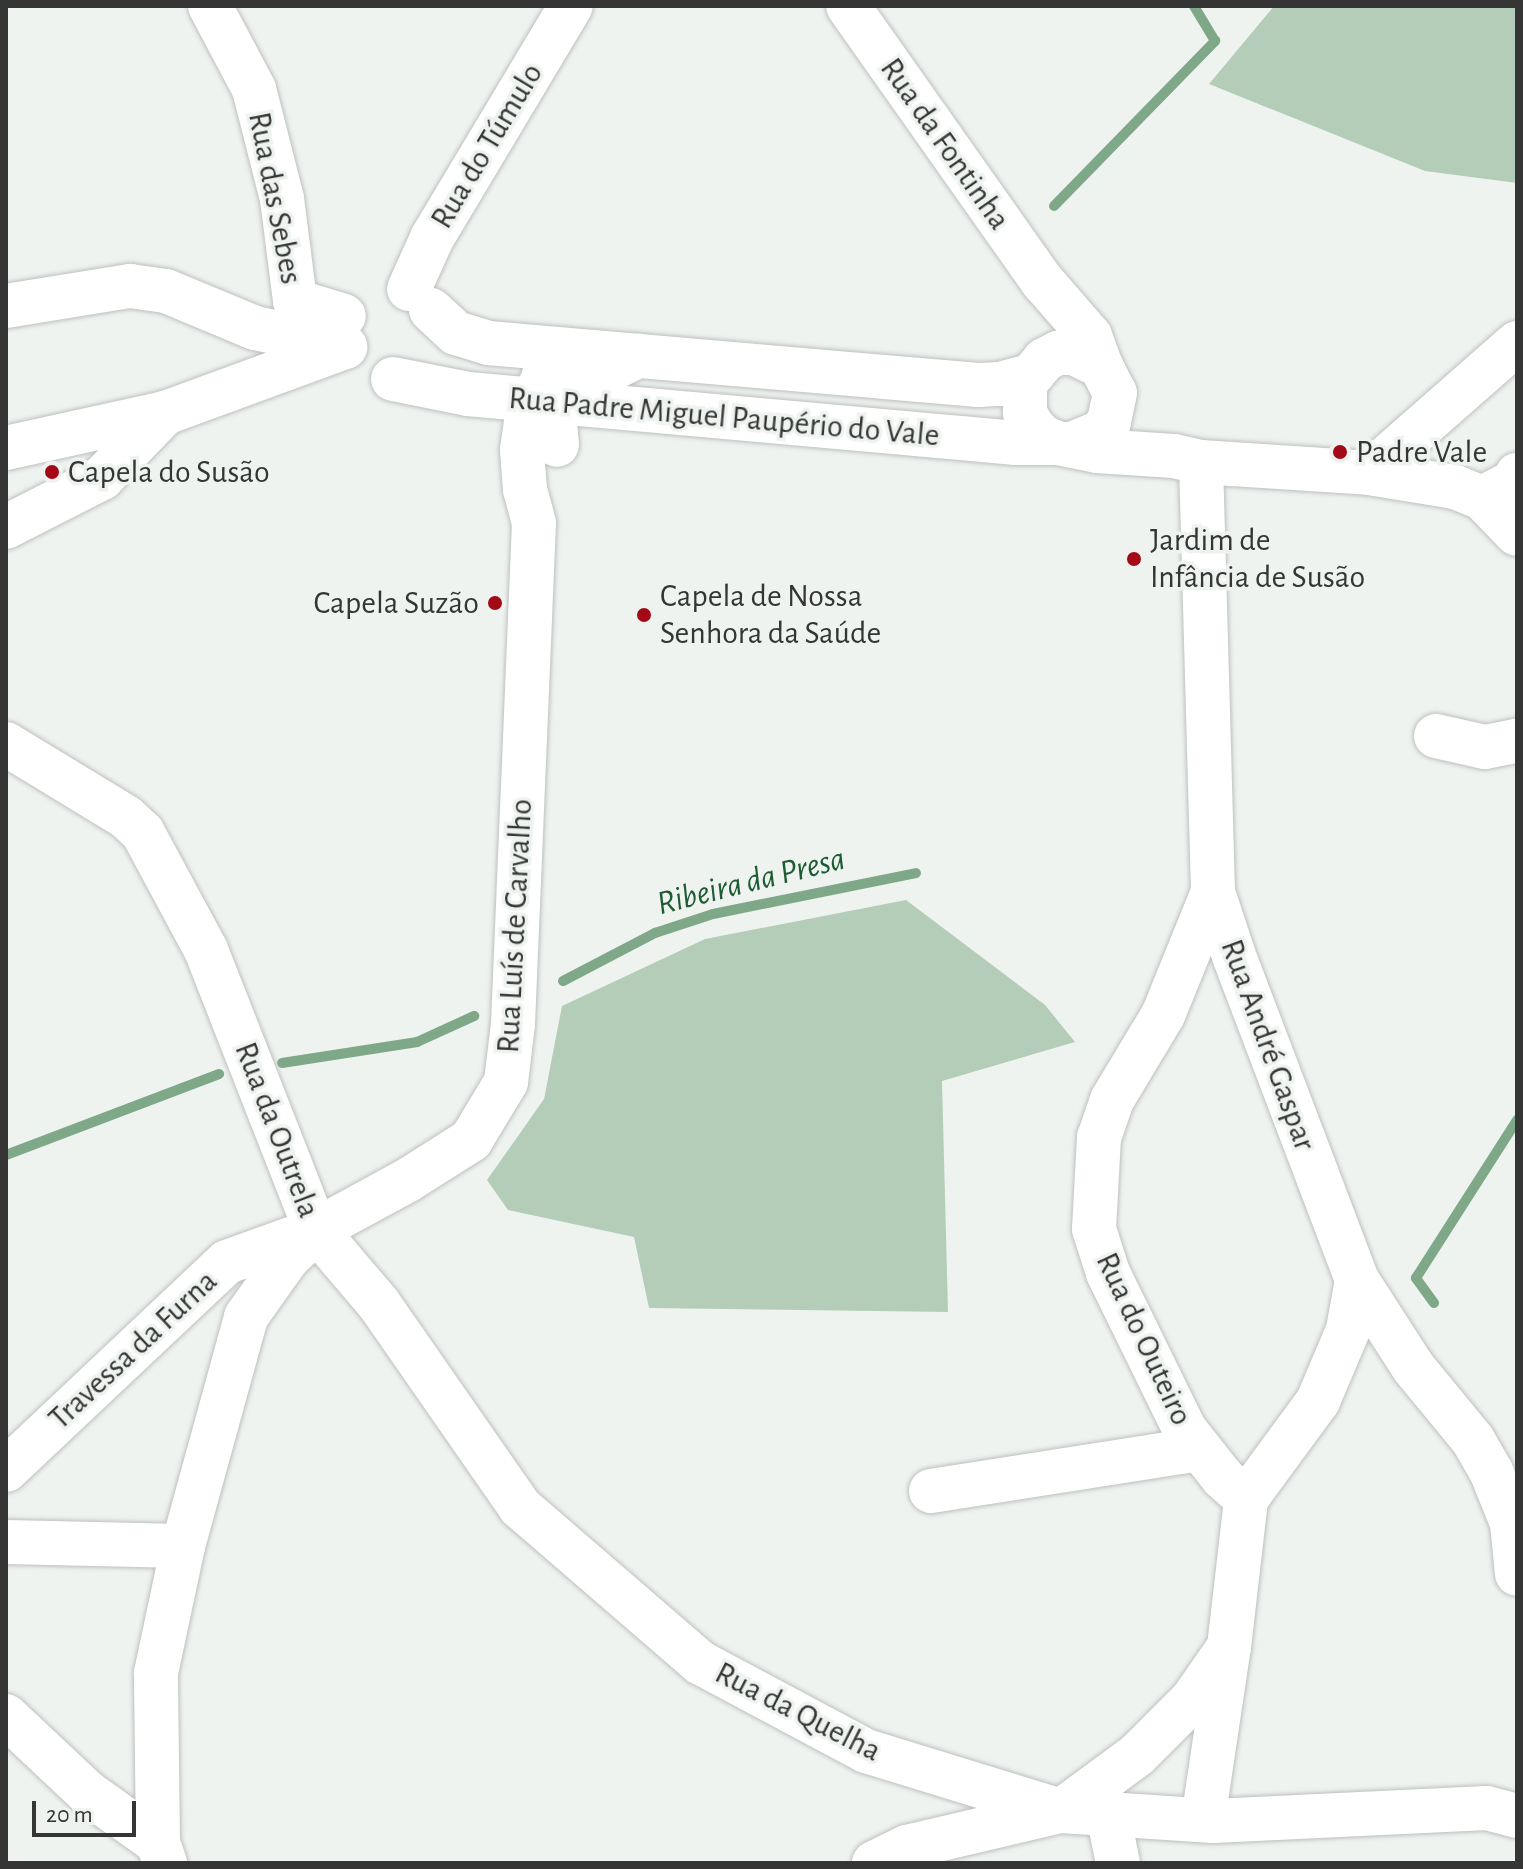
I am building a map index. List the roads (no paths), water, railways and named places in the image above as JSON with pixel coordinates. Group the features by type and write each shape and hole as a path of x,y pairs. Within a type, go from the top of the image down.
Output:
{"street":[{"name":"Rua das Sebes","path":"210,6 254,89 282,199 295,301 344,332"},
{"name":"Rua do Túmulo","path":"432,311 432,238 571,6"},
{"name":"Rua da Fontinha","path":"848,6 1043,282 1090,336 1108,379"},
{"path":"1043,282 1047,336 1023,398 1025,413 1043,437 1064,444"},
{"name":"Rua Padre Miguel Paupério do Vale","path":"6,448 165,413 344,332 363,293 378,286 393,285 488,343 978,385 1000,384 1034,370 1058,353 1074,353 1108,379 1187,459"},
{"path":"6,306 130,286 166,291 255,328 344,332"},
{"path":"393,379 408,376 431,355 436,341 432,311"},
{"path":"432,311 469,348 487,357 527,363 556,395"},
{"name":"Rua Padre Miguel Paupério do Vale","path":"344,332 352,361 363,371 487,396 556,395 1016,443 1064,444 1121,454 1369,473 1455,487 1499,487"},
{"path":"1369,473 1517,343"},
{"path":"556,395 563,368 608,371 638,356"},
{"name":"Rua Padre Miguel Paupério do Vale","path":"1064,444 1099,433 1109,422 1108,379"},
{"name":"Rua Luís de Carvalho","path":"540,447 569,423 556,395"},
{"name":"Rua Luís de Carvalho","path":"316,1230 408,1180 471,1140 506,1082 513,1024 534,523 547,491 540,447 556,395"},
{"path":"487,396 514,426 540,447"},
{"name":"Rua Padre Miguel Paupério do Vale","path":"6,527 102,478 165,413"},
{"name":"Rua André Gaspar","path":"1187,459 1213,892 1234,956 1357,1280 1413,1367 1473,1440 1491,1471 1512,1523 1517,1574"},
{"path":"1499,487 1517,534"},
{"path":"1436,736 1485,747 1517,741"},
{"name":"Rua da Outrela","path":"6,744 126,817 143,833 206,950 316,1230 287,1259 246,1317 183,1546 156,1673 161,1853"},
{"name":"Rua do Outeiro","path":"1213,892 1163,1015 1112,1100 1099,1137 1094,1229 1108,1273 1185,1430 1246,1499"},
{"name":"Travessa da Furna","path":"6,1470 227,1262 316,1230"},
{"name":"Rua da Quelha","path":"316,1230 379,1304 520,1507 701,1663 866,1751 1061,1811 1203,1820 1487,1808 1517,1816"},
{"path":"1203,1820 1229,1647 1246,1499 1318,1401 1348,1330 1357,1280"},
{"path":"931,1491 1200,1449"},
{"path":"6,1542 183,1546"},
{"path":"874,1863 922,1843 1061,1811 1137,1755 1192,1700 1229,1647"},
{"path":"6,1716 88,1793 161,1853"},
{"path":"1108,1814 1118,1863"}],"waterway":[{"name":"Ribeira da Presa","path":"1054,206 1215,41 1194,6"},
{"name":"Ribeira da Presa","path":"563,981 655,933 713,914 916,873"},
{"name":"Ribeira da Presa","path":"282,1063 417,1042 474,1016"},
{"name":"Ribeira da Presa","path":"6,1155 219,1074"},
{"path":"1434,1303 1416,1278 1517,1120"}],"place":[{"name":"Padre Vale","path":"1340,452"},
{"name":"Capela do Susão","path":"52,472"},
{"name":"Jardim de Infância de Susão","path":"1134,559"},
{"name":"Capela Suzão","path":"495,603"},
{"name":"Capela de Nossa Senhora da Saúde","path":"644,615"}]}
